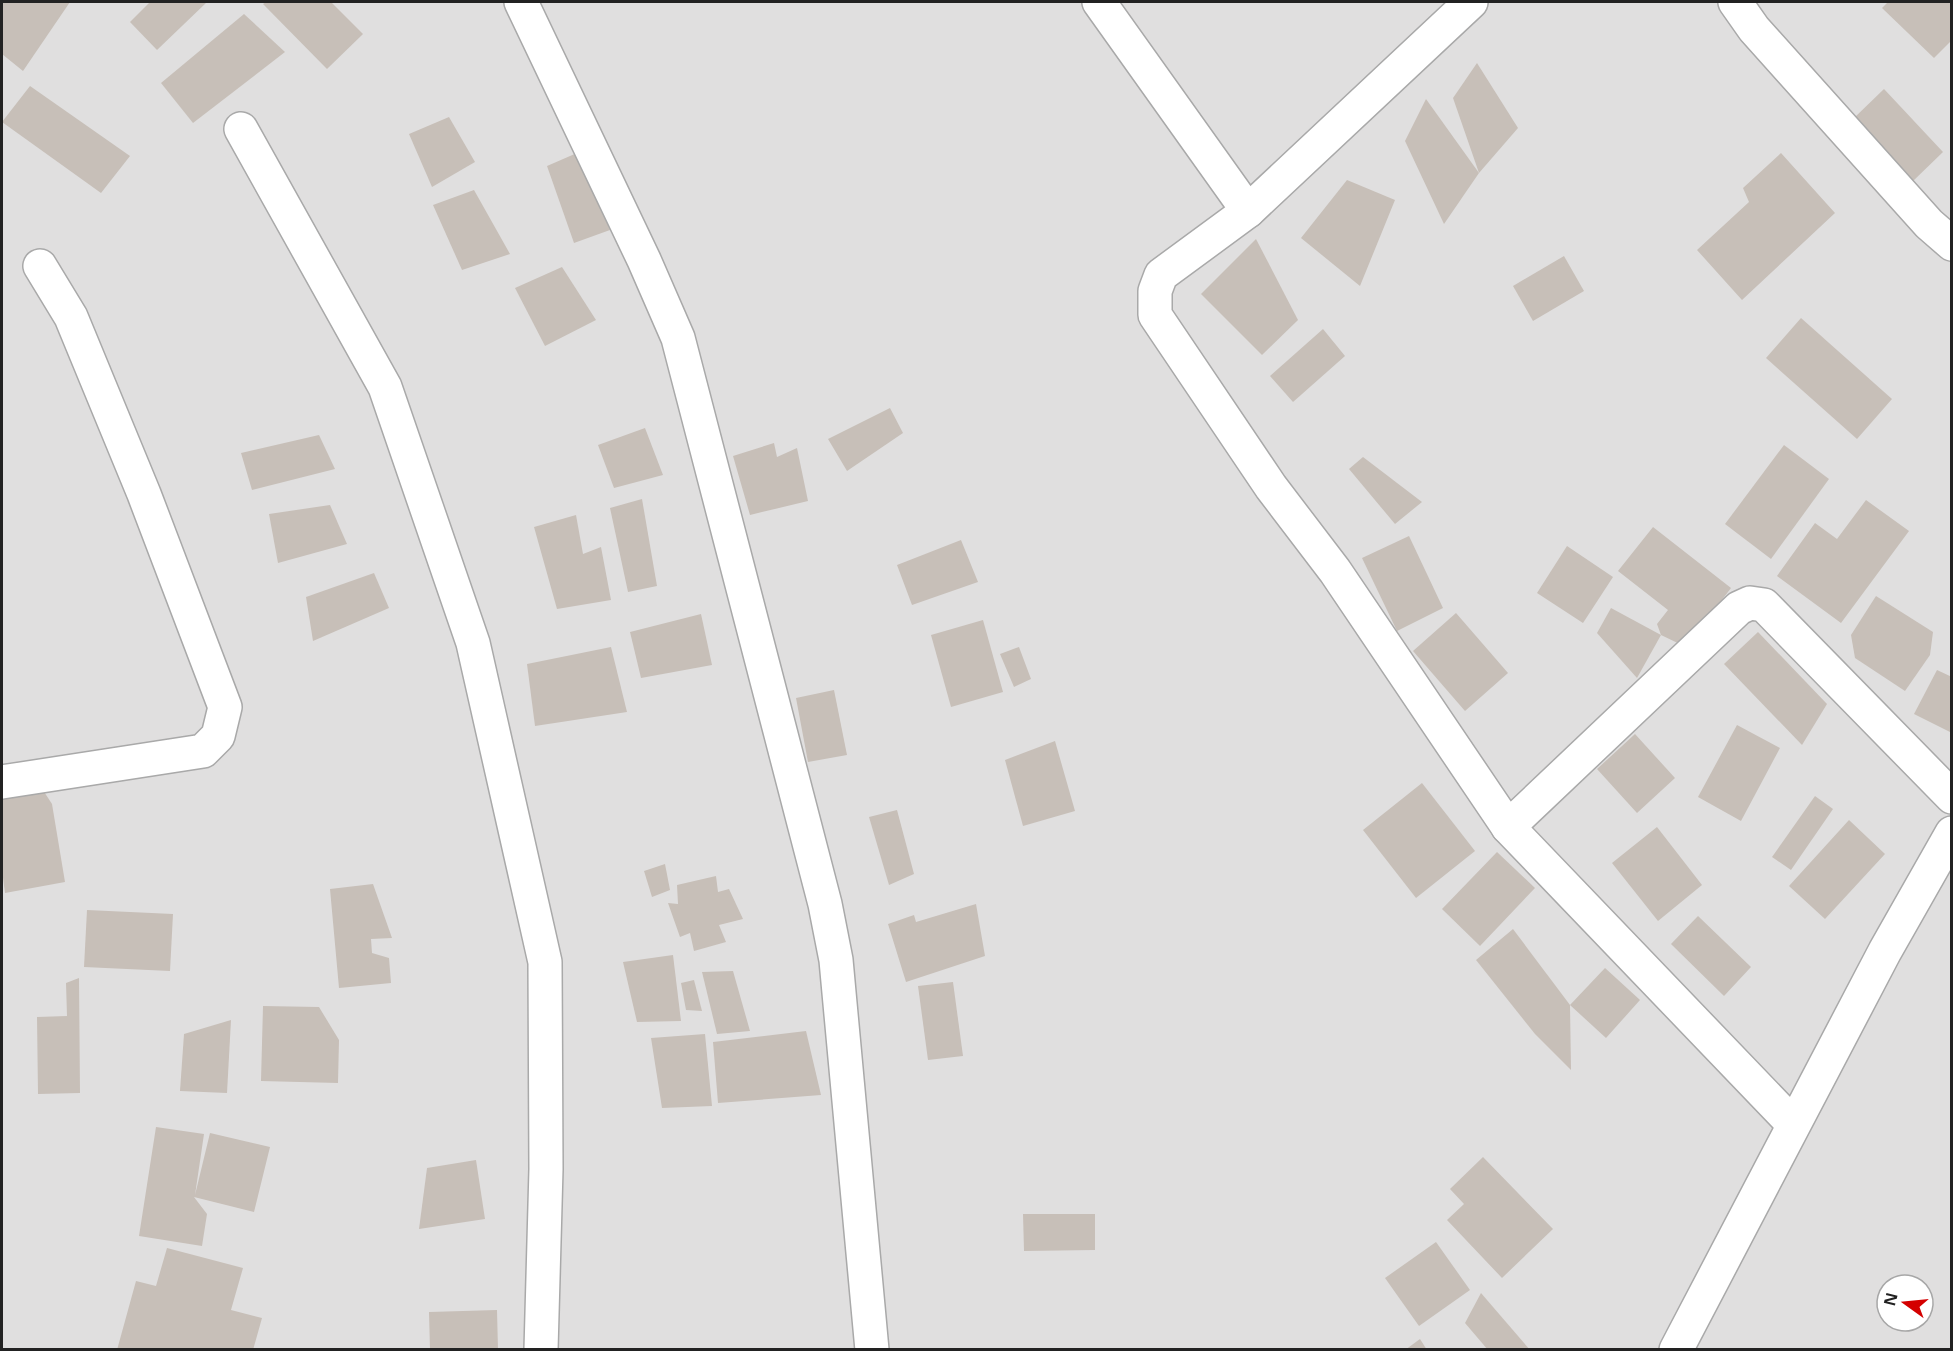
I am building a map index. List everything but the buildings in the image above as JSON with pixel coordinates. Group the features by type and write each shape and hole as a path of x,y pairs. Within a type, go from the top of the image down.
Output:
{"street":[{"path":"521,2 644,260 678,338 825,904 836,960 872,1350"},
{"path":"1099,2 1248,211"},
{"path":"1471,2 1248,211 1161,275 1155,291 1155,315 1271,487 1335,571 1508,827 1793,1124"},
{"path":"1735,2 1754,29 1905,198 1952,244"},
{"path":"241,129 385,387 473,643 545,962 546,1169 541,1350"},
{"path":"2,782 203,751 218,736 225,707 144,494 71,317 40,266"},
{"path":"1508,827 1739,608 1750,603 1764,605 1952,797"},
{"path":"1676,1350 1885,951 1952,833"}],"shaded area":[{"path":"2,2 1951,2 1951,1349 2,1350"}]}
